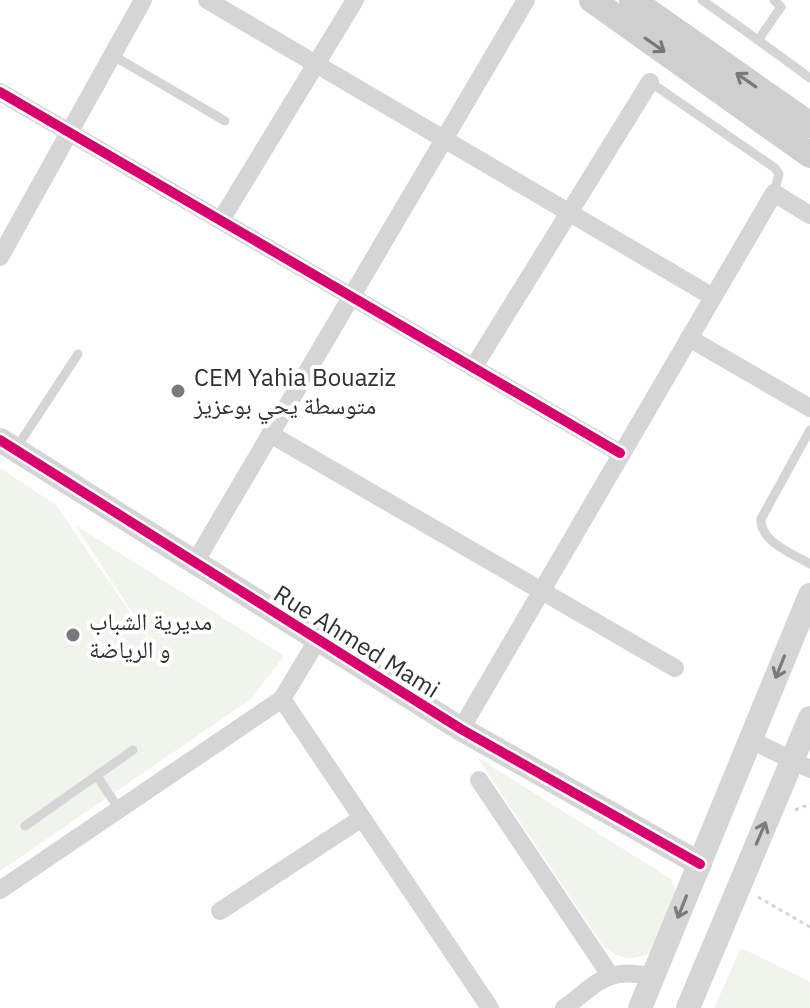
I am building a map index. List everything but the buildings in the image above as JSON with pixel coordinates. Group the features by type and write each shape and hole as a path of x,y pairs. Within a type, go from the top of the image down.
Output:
{"main road":[{"path":"592,0 810,155"},
{"path":"632,0 810,125"}],"street":[{"path":"0,257 143,0"},
{"path":"207,0 713,297"},
{"path":"221,220 355,0"},
{"path":"194,564 526,0"},
{"path":"473,368 650,82"},
{"path":"0,92 620,453"},
{"path":"461,729 774,193 810,215"},
{"path":"689,338 810,408"},
{"path":"270,434 675,668"},
{"name":"Rue Ahmed Mami","path":"8,445 461,729 700,864"},
{"path":"640,1008 810,595"},
{"path":"0,890 282,699 318,639"},
{"path":"282,699 490,1008"},
{"path":"564,1008 610,975 625,970 653,977 691,1000 738,886 801,763 810,718"},
{"path":"751,740 801,763"},
{"path":"479,780 610,975"},
{"path":"220,911 362,818"}],"lane":[{"path":"702,0 810,78"},
{"path":"758,40 781,7 774,0"},
{"path":"112,55 225,121"},
{"path":"650,82 775,168 779,174 774,193"},
{"path":"8,445 78,354"},
{"path":"810,430 761,519 761,528 767,537 810,564"},
{"path":"25,826 133,750"},
{"path":"97,776 119,809"}],"path":[{"path":"738,886 810,927"}],"shaded area":[{"name":"مديرية الشباب و الرياضة","path":"0,468 56,505 174,676 75,525 284,656 251,699 0,871"},
{"path":"477,757 671,879 676,891 651,952 626,958 603,946"},
{"path":"741,948 810,982 810,1008 714,1008"}],"cycle path":[{"path":"0,92 620,453"},
{"path":"0,440 461,729 700,864"}],"place":[{"name":"CEM Yahia Bouaziz متوسطة يحي بوعزيز","path":"178,391"},
{"name":"مديرية الشباب و الرياضة","path":"73,635"}]}
